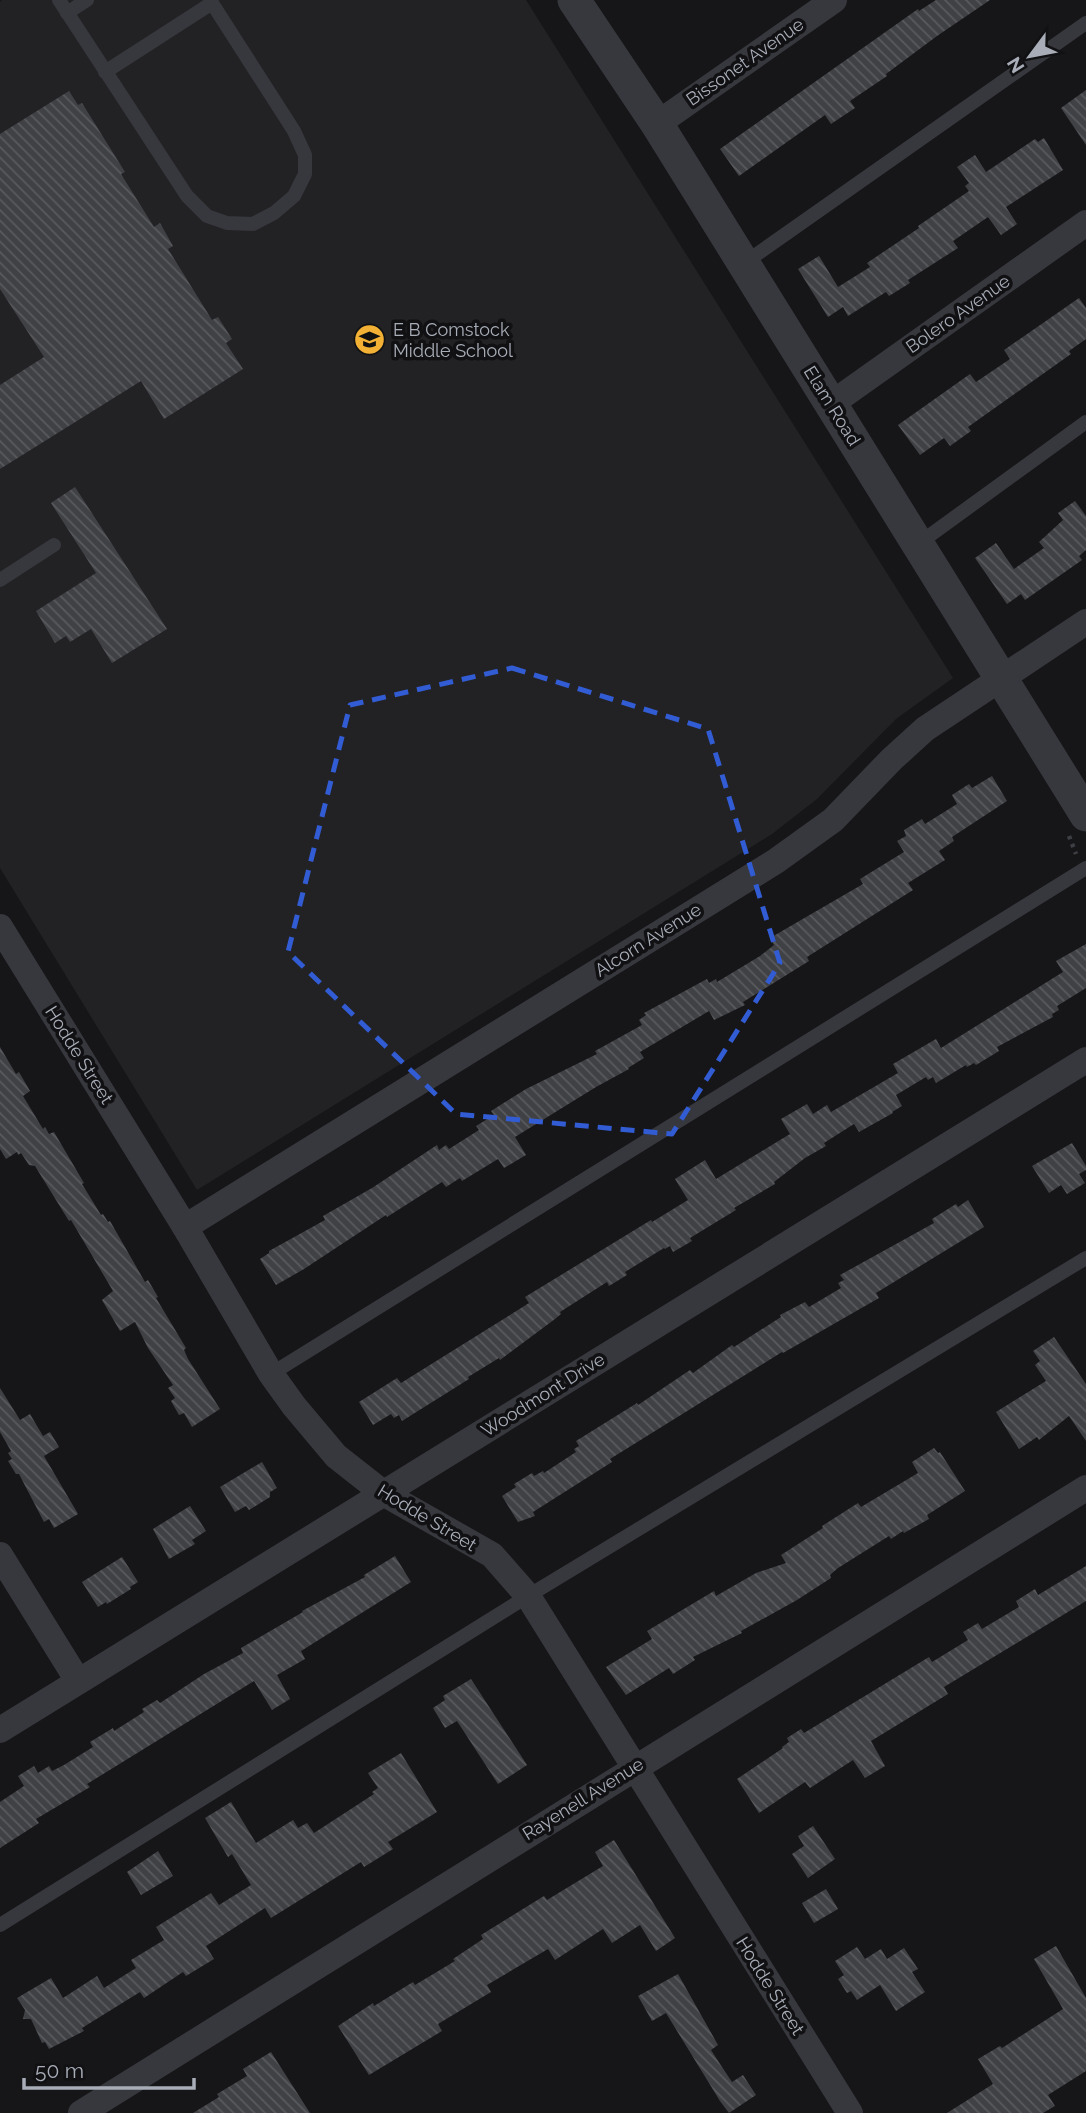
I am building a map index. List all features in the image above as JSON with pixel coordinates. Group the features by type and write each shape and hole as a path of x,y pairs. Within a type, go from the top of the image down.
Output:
{"street":[{"name":"Elam Road","path":"574,0 657,124 1086,815"},
{"name":"Bissonet Avenue","path":"657,124 834,0"},
{"name":"Bolero Avenue","path":"831,404 1086,223"},
{"name":"Alcorn Avenue","path":"186,1227 776,861 833,820 925,729 1086,622"},
{"name":"Hodde Street","path":"0,927 186,1227 271,1374 336,1456 383,1493 492,1555 528,1596 850,2113"},
{"name":"Woodmont Drive","path":"0,1730 1086,1060"},
{"name":"Rayenell Avenue","path":"81,2113 1086,1488"},
{"path":"0,1555 78,1681"}],"lane":[{"path":"87,0 63,6 105,72 187,196 207,216 227,223 253,224 274,213 294,196 305,174 304,155 293,131 211,2 105,72"},
{"path":"743,264 1086,23"},
{"path":"918,544 1086,422"},
{"path":"0,579 54,545"},
{"path":"271,1374 1086,867"},
{"path":"0,1925 528,1596 1086,1258"}],"highlighted area":[{"path":"512,668 708,729 780,963 672,1134 456,1114 288,952 350,705"}],"shaded area":[{"name":"E B Comstock Middle School","path":"2,0 526,0 953,678 896,719 817,799 772,834 197,1190 0,868"}],"building":[{"path":"936,0 990,0 850,101 855,108 831,124 825,115 739,176 720,149 918,9 919,11"},
{"path":"1086,90 1086,145 1061,108"},
{"path":"69,91 78,105 82,103 125,172 121,174 154,227 160,223 173,246 168,249 212,320 218,317 232,339 226,343 243,369 164,419 141,381 0,469 0,385 44,357 0,289 0,134"},
{"path":"1044,138 1063,170 1006,207 1017,224 1001,235 988,217 953,241 958,248 908,280 910,283 889,296 886,292 848,316 843,307 828,317 798,269 819,256 838,287 870,267 867,263 969,191 965,186 969,183 957,167 975,155 986,172 1035,139 1038,142"},
{"path":"1079,298 1086,308 1086,339 1069,351 1071,354 968,427 971,431 950,446 944,438 920,455 898,425 970,374 976,382 1010,359 1004,350"},
{"path":"75,487 167,629 112,663 91,629 70,642 66,636 55,643 36,611 96,573 51,503"},
{"path":"1075,501 1086,516 1086,550 1079,556 1082,560 1025,600 1021,594 1007,604 975,558 996,543 1014,569 1044,548 1039,542 1063,520 1058,513"},
{"path":"992,776 1007,801 952,837 954,841 939,851 945,860 908,883 913,890 807,957 809,961 743,1002 745,1005 714,1020 709,1011 640,1052 644,1058 629,1069 515,1137 526,1155 504,1168 498,1159 462,1181 460,1178 446,1187 442,1182 276,1285 260,1259 269,1251 325,1220 323,1216 372,1188 437,1145 439,1150 446,1145 449,1149 479,1130 476,1126 494,1115 491,1111 526,1089 597,1054 595,1051 642,1025 639,1020 646,1015 644,1013 707,979 709,983 716,979 717,982 760,956 774,945 770,938 863,884 860,879 904,852 897,841 906,836 904,830 922,819 925,824 957,804 952,795 969,784 972,788"},
{"path":"1086,944 1086,988 1057,1006 1059,1010 1052,1014 1053,1017 997,1047 999,1051 976,1065 966,1065 936,1083 933,1077 928,1080 926,1077 896,1095 902,1106 893,1113 859,1132 854,1124 824,1143 826,1146 805,1158 774,1182 775,1184 690,1238 692,1241 673,1252 670,1246 664,1248 625,1272 627,1275 609,1286 607,1282 560,1312 555,1319 500,1360 499,1358 468,1377 469,1379 402,1421 399,1415 394,1418 391,1414 373,1425 359,1402 397,1378 401,1383 529,1303 525,1297 688,1200 675,1179 705,1160 716,1179 790,1134 781,1119 807,1104 813,1114 827,1105 831,1112 898,1073 893,1064 936,1039 941,1048 1063,972 1056,961"},
{"path":"0,1047 30,1091 23,1096 43,1129 45,1127 49,1134 54,1132 101,1215 110,1221 145,1282 148,1280 186,1348 184,1350 188,1359 220,1409 192,1427 184,1413 179,1415 171,1401 175,1398 168,1388 173,1385 148,1348 135,1322 120,1331 102,1300 113,1291 35,1166 29,1165 21,1153 18,1155 17,1152 6,1159 0,1149"},
{"path":"1072,1143 1086,1166 1086,1170 1079,1174 1085,1183 1067,1194 1061,1185 1049,1193 1032,1166"},
{"path":"968,1200 984,1227 876,1293 879,1298 782,1352 610,1459 612,1462 533,1512 535,1516 518,1522 502,1496 516,1487 514,1484 532,1473 534,1476 543,1471 544,1473 576,1452 574,1449 579,1446 576,1441 637,1403 638,1405 690,1370 693,1373 732,1345 734,1347 781,1317 780,1315 805,1302 809,1307 841,1288 838,1283 844,1280 840,1275 934,1223 932,1219"},
{"path":"1054,1337 1086,1384 1086,1441 1069,1416 1039,1440 1037,1437 1019,1449 996,1412 1046,1381 1035,1365 1040,1361 1033,1351"},
{"path":"0,1388 20,1420 30,1414 43,1436 50,1432 59,1447 44,1456 78,1514 54,1528 49,1519 44,1522 19,1474 16,1474 8,1461 12,1459 8,1453 11,1451 0,1432"},
{"path":"934,1448 940,1452 965,1491 927,1515 929,1519 891,1539 889,1536 838,1568 830,1575 831,1578 797,1600 741,1631 742,1633 693,1657 695,1660 673,1674 669,1668 626,1695 606,1667 652,1639 647,1631 714,1591 716,1596 756,1573 786,1563 781,1555 823,1528 822,1526 858,1503 861,1507 918,1473 912,1462"},
{"path":"262,1462 277,1488 270,1492 270,1497 249,1510 246,1506 235,1512 220,1487"},
{"path":"190,1506 206,1531 192,1540 195,1544 169,1559 153,1529"},
{"path":"395,1556 411,1582 301,1651 305,1659 277,1675 290,1699 272,1710 254,1681 87,1784 90,1787 36,1819 39,1823 0,1848 0,1802 24,1786 18,1776 34,1766 38,1773 49,1766 52,1771 64,1765 93,1747 90,1742 144,1712 142,1709 157,1700 160,1703 204,1674 243,1653 241,1648 365,1577 364,1575"},
{"path":"122,1557 138,1582 107,1604 106,1602 98,1607 82,1582"},
{"path":"1086,1566 1086,1601 944,1687 948,1694 871,1741 885,1766 865,1778 853,1760 810,1788 805,1782 759,1813 737,1779 783,1748 789,1742 787,1738 801,1729 804,1733 929,1657 932,1662 968,1640 963,1632 978,1623 982,1629 1019,1607 1016,1601 1035,1589 1038,1595"},
{"path":"471,1679 527,1765 498,1784 457,1721 445,1728 433,1708 445,1700 443,1696"},
{"path":"401,1753 437,1812 388,1842 393,1849 364,1867 361,1862 271,1918 265,1908 206,1946 214,1959 186,1976 183,1972 144,1998 140,1992 82,2028 84,2031 49,2049 45,2042 42,2043 31,2019 23,2019 25,2010 17,1998 51,1978 63,1998 97,1976 104,1988 136,1968 131,1960 164,1940 156,1927 211,1893 219,1905 251,1885 232,1854 228,1857 205,1818 231,1802 256,1843 293,1820 298,1828 307,1823 314,1833 374,1794 372,1792 378,1788 368,1773"},
{"path":"813,1826 835,1859 808,1878 792,1854 804,1846 798,1836"},
{"path":"614,1840 675,1938 656,1951 640,1925 612,1943 603,1929 555,1960 548,1949 487,1985 491,1992 438,2024 442,2031 369,2075 338,2026 373,2003 374,2006 455,1961 453,1959 483,1939 481,1935 544,1896 547,1900 603,1866 595,1852"},
{"path":"158,1851 173,1876 141,1895 127,1872"},
{"path":"826,1889 838,1909 814,1923 802,1903"},
{"path":"1056,1946 1086,1998 1086,2071 1048,2095 1055,2106 1043,2113 947,2113 993,2084 978,2059 1000,2046 1002,2048 1063,2009 1034,1959"},
{"path":"857,1947 865,1959 881,1949 887,1959 904,1948 918,1969 912,1972 925,1992 896,2011 880,1985 857,2000 851,1991 847,1993 838,1979 844,1975 835,1961"},
{"path":"678,1974 718,2045 711,2050 732,2082 743,2075 756,2095 729,2113 666,2013 652,2021 638,1996"},
{"path":"271,2052 310,2113 193,2113 219,2097 217,2094 247,2076 243,2069"}],"place":[{"name":"E B Comstock Middle School","path":"370,340"}]}
